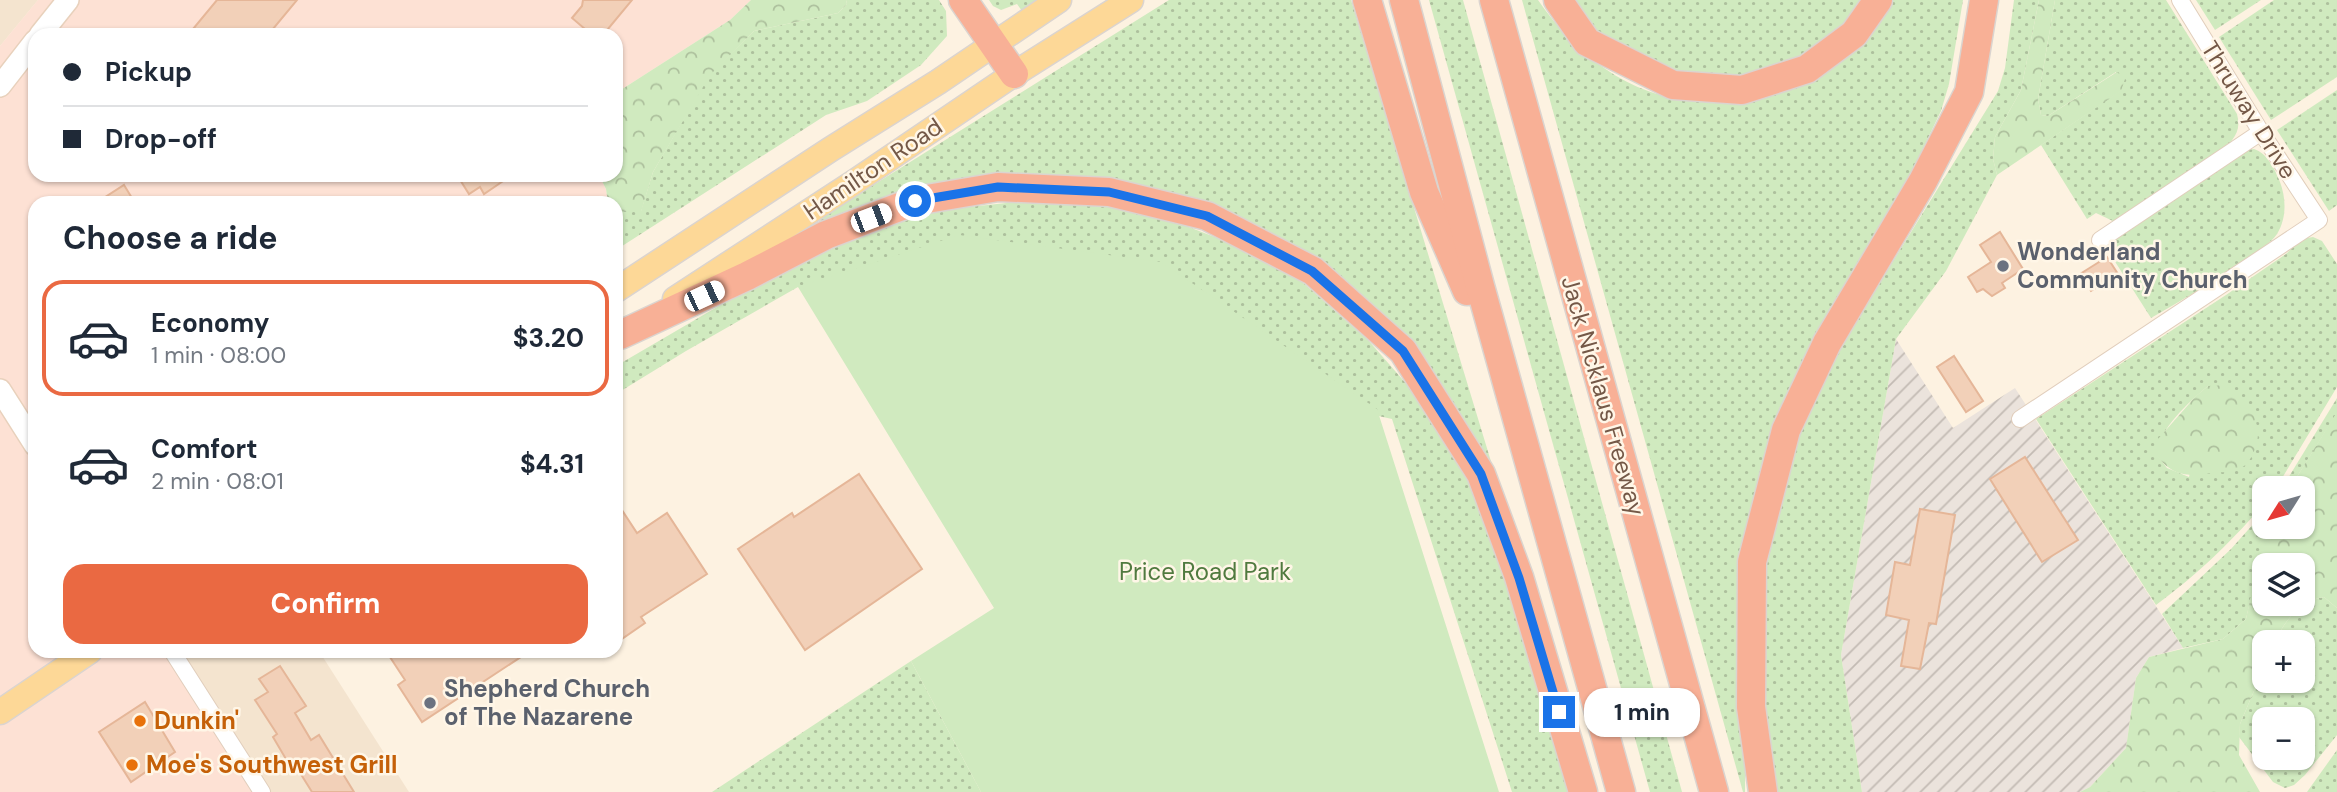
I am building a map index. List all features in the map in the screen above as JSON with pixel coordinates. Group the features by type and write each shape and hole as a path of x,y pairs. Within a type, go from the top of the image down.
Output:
{"highway":[{"path":"963,0 1014,74"},
{"path":"1367,0 1424,192 1507,384"},
{"path":"1404,0 1507,384 1621,792"},
{"name":"Jack Nicklaus Freeway","path":"1494,0 1714,792"},
{"path":"1558,0 1587,42 1673,86 1742,90 1807,69 1854,34 1878,0"},
{"path":"1763,792 1751,707 1752,562 1786,429 1827,342 1923,181 1969,92 1984,0"},
{"path":"623,335 826,235 915,201 998,187 1109,192 1207,216 1312,271 1403,351 1481,474 1519,578 1583,792"}],"main road":[{"path":"46,28 68,0"},
{"name":"Hamilton Road","path":"623,285 938,82 1059,0"},
{"name":"Hamilton Road","path":"623,334 1014,74 1131,0"},
{"path":"0,85 28,50"},
{"path":"0,390 28,434"},
{"path":"0,712 80,658"}],"street":[{"name":"Thruway Drive","path":"2020,419 2319,220 2180,0"},
{"path":"2100,240 2261,132"},
{"path":"176,658 262,792"}],"shaded area":[{"path":"0,0 38,0 0,46"},
{"path":"38,0 751,0 730,20 623,89 623,28 28,28 28,182 602,182 606,189 607,196 28,196 28,658 187,658 176,665 256,792 0,792 0,46"},
{"path":"1896,339 1953,428 2015,388 2183,648 2149,657 2136,678 2126,748 2090,787 2080,792 1862,792 1841,655"},
{"path":"188,658 323,658 409,792 256,792 175,666"}],"green space":[{"path":"751,0 846,0 847,4 838,13 754,31 710,75 653,172 641,212 623,212 623,196 607,196 602,182 623,182 623,89 730,20"},
{"path":"846,0 939,0 946,11 947,36 921,65 867,101 826,115 623,246 623,212 641,211 653,172 709,75 754,31 838,13 847,4"},
{"path":"989,0 1037,0 1022,11 1017,4 1001,10"},
{"path":"1169,0 1351,0 1493,468 1443,394 1281,242 1078,182 824,226 819,219"},
{"path":"1429,0 1463,0 1682,792 1650,792"},
{"path":"1522,0 1538,0 1571,41 1612,73 1634,85 1683,100 1727,102 1753,92 1888,8 1892,0 1963,0 1949,84 1941,111 1763,467 1748,519 1736,629 1745,750 1745,792 1743,792"},
{"path":"1563,0 1868,0 1819,50 1756,77 1684,80 1617,53"},
{"path":"2014,0 2039,0 2021,90 1995,137 1993,159 1997,175 1946,271 1896,339 1841,655 1862,792 1775,792 1765,731 1762,586 1772,525 1795,445 1821,383 1998,91 2005,68"},
{"path":"2039,0 2055,0 2038,99 2041,115 2048,116 2117,72 2125,79 2121,91 1997,175 1993,159 1995,137 2021,90"},
{"path":"2055,0 2166,0 2237,114 2237,132 2225,148 2121,219 2113,221 2096,213 2087,219 2041,145 2120,91 2116,72 2048,116 2041,115 2038,99"},
{"path":"2196,0 2261,0 2215,30"},
{"path":"2274,0 2337,0 2337,77 2271,120 2219,37"},
{"path":"2337,90 2337,205 2329,211 2277,130"},
{"path":"2254,149 2270,162 2282,188 2284,215 2277,234 2257,252 2209,284 2151,318 2105,246 2246,150"},
{"path":"1016,202 1089,203 1168,219 1251,251 1301,281 1368,340 1417,396 1476,495 1528,650 1570,792 1512,792 1392,419 798,287 623,390 623,362 753,286 868,232 940,210"},
{"name":"Price Road Park","path":"959,235 1161,262 1377,409 1499,792 981,792 911,661 994,608 798,287"},
{"path":"2313,237 2322,241 2337,264 2337,387 2283,476 2252,476 2252,517 2213,558 2156,605 2036,419 2286,254 2301,239","holes":["2208,386 2189,477 2167,468 2156,454 2163,435 2184,408"]},
{"path":"2229,385 2248,406 2256,422 2258,440 2249,461 2229,472 2203,474 2187,475 2168,467 2155,454 2158,439 2208,386"},
{"path":"2337,398 2337,413 2298,476 2289,476"},
{"path":"2337,412 2337,608 2324,597 2315,599 2315,553 2260,553 2263,539 2315,539 2315,476 2297,476"},
{"path":"2252,525 2252,539 2264,539 2261,553 2252,553 2252,593 2246,619 2223,639 2183,648 2162,614"},
{"path":"2252,591 2252,616 2291,616 2281,630 2252,630 2253,693 2240,724 2239,755 2260,792 2080,792 2090,787 2126,748 2136,678 2149,657 2223,639 2246,619"},
{"path":"2324,597 2337,608 2337,735 2315,762 2315,707 2252,707 2252,754 2239,737 2240,724 2253,693 2315,693 2315,630 2281,630 2292,616 2315,616 2315,599"},
{"path":"911,661 981,792 712,792"},
{"path":"2337,750 2337,792 2307,792"},
{"path":"2264,770 2309,770 2294,785 2285,788 2273,782"}],"building":[{"path":"217,0 297,0 274,28 194,28"},
{"path":"583,0 632,0 609,28 584,28 572,18 582,6"},
{"path":"461,182 502,182 484,194 480,187 469,194"},
{"path":"124,185 131,196 107,196"},
{"name":"Wonderland Community Church","path":"2000,232 2023,269 2002,283 2005,288 1992,296 1983,289 1977,292 1968,277 1991,262 1980,245"},
{"path":"2107,257 2118,274 2091,291 2080,274"},
{"path":"1954,356 1983,401 1966,412 1937,367"},
{"path":"2025,457 2078,540 2042,562 1990,479"},
{"path":"859,474 922,569 805,650 738,549 792,513 794,517"},
{"path":"1920,509 1955,515 1936,624 1929,623 1920,669 1901,666 1909,620 1886,615 1895,562 1910,565"},
{"path":"623,512 637,533 667,513 707,574 641,617 645,623 623,638"},
{"name":"Shepherd Church of The Nazarene","path":"391,658 519,658 422,722 398,685 405,680"},
{"path":"280,666 306,706 295,713 311,740 319,735 354,792 312,792 297,768 293,771 273,737 277,734 255,700 268,692 259,679"},
{"path":"145,702 175,752 131,782 99,732"}],"place":[{"name":"Wonderland Community Church","path":"2003,266"},
{"name":"Shepherd Church of The Nazarene","path":"430,703"},
{"name":"Dunkin'","path":"140,721"},
{"name":"Moe's Southwest Grill","path":"132,765"}],"route":[{"path":"915,201 998,187 1109,192 1207,216 1312,271 1403,351 1481,474 1519,578 1559,712"}]}
